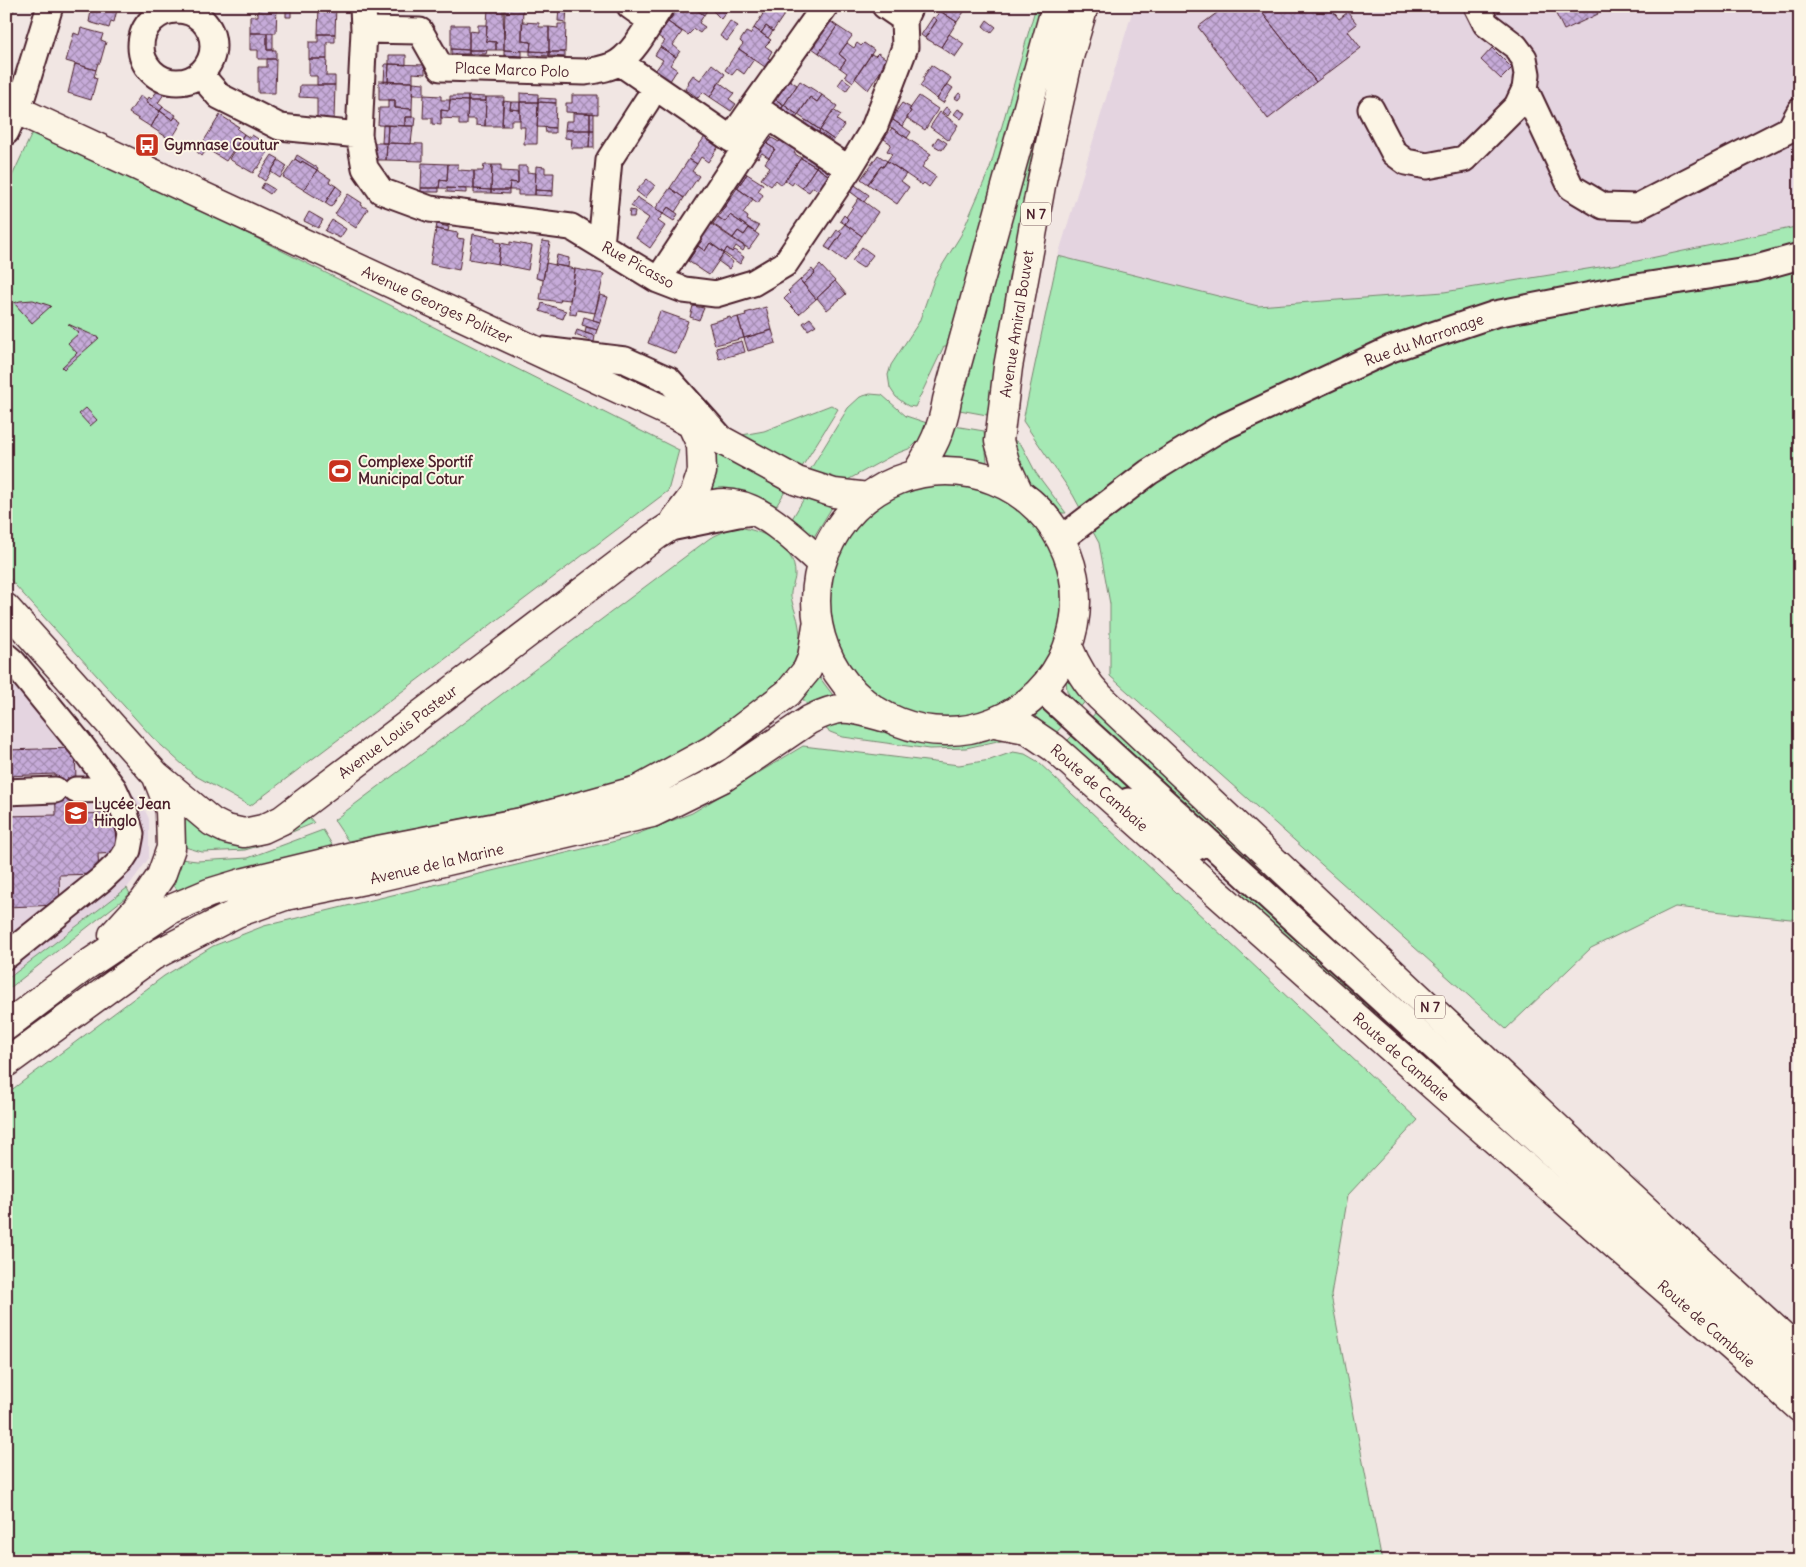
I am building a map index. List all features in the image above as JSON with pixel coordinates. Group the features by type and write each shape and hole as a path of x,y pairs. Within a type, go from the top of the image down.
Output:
{"main road":[{"name":"N 7","path":"916,474 936,443 1056,6"},
{"name":"Avenue Amiral Bouvet","path":"1019,493 1006,465 999,441 1008,367 1042,180 1069,57 1084,6"},
{"name":"Avenue Georges Politzer","path":"10,116 530,348 691,423 797,481 834,493 868,497"},
{"path":"668,529 694,495 702,472 701,445 691,423"},
{"path":"938,471 980,475 1001,482 1019,493 1043,514 1061,540 1073,574 1076,610 1068,646 1057,669 1042,690 1020,709 994,723 957,732 919,730 883,717 852,694 829,663 817,626 815,595 821,563 832,538 848,516 868,497 891,483 916,474 938,471"},
{"name":"Avenue Louis Pasteur","path":"6,608 156,775 212,822 226,829 244,832 263,829 282,820 668,529 695,511 713,504 727,503 757,512 784,529 821,563"},
{"name":"Avenue de la Marine","path":"6,1026 84,967 171,909 209,893 373,851 527,821 638,790 717,747 788,693 810,664 817,626"},
{"name":"Route de Cambaie","path":"1068,646 1078,668 1090,687 1100,697 1604,1172 1746,1332 1800,1408"},
{"name":"Avenue de la Marine","path":"6,1063 153,956 237,913 285,896 379,877 652,813 723,778 824,712 845,707 883,717"},
{"name":"Route de Cambaie","path":"994,723 1026,729 1054,748 1448,1099 1746,1332 1800,1352"},
{"path":"84,967 144,902 161,876 170,848 170,810 156,775"}],"street":[{"path":"10,116 23,94 50,6"},
{"path":"630,6 656,14 636,44 619,62 738,143"},
{"path":"658,280 738,143 761,111 825,6"},
{"path":"1371,109 1394,152 1406,162 1427,166 1464,159 1517,106 1525,89 1527,74 1524,58 1515,46 1486,24 1477,6"},
{"name":"Rue Picasso","path":"364,18 359,134 365,168 382,191 430,209 571,227 658,280 684,290 716,294 753,283 785,264 849,169 874,128 905,47 900,10"},
{"path":"186,11 196,15 205,23 211,32 212,55 208,66 200,74 189,81 177,83 165,81 154,74 146,65 141,53 141,41 150,12 186,11"},
{"name":"Place Marco Polo","path":"364,18 420,31 441,68 585,72 606,68 619,62"},
{"path":"200,74 219,96 280,127 359,134"},
{"path":"1525,89 1571,188 1603,206 1637,207 1790,129 1800,111"},
{"path":"601,245 610,160 648,101"},
{"path":"761,111 849,169"},
{"name":"Rue du Marronage","path":"1061,540 1149,472 1220,429 1391,349 1496,314 1617,290 1753,269 1800,256"},
{"path":"530,348 625,360 669,380 726,442"},
{"path":"6,656 80,744 114,789 125,813 130,834 128,850 121,861 102,879 6,956"},
{"path":"1042,690 1800,1381"},
{"path":"1054,748 1166,828 1246,877"},
{"path":"6,792 114,789"}],"shaded area":[{"path":"1134,6 1800,6 1800,226 1637,261 1444,292 1258,306 1058,256"},
{"name":"Lycée Jean Hinglo","path":"6,637 144,808 149,819 149,858 127,888 6,980"}],"green space":[{"path":"1036,6 1046,6 950,346 944,346 915,407 908,406 896,397 890,388 888,375 891,365 919,322 935,277 961,235 990,168"},
{"path":"1061,6 1071,6 1042,110 987,415 954,409"},
{"name":"Complexe Sportif Municipal Cotur","path":"35,127 679,450 668,491 250,806 194,775 152,737 6,575 6,189"},
{"path":"1800,226 1800,920 1675,907 1591,948 1506,1029 1110,676 1110,604 1099,543 1073,495 1023,421 1058,256 1258,306 1444,292 1637,261"},
{"path":"870,394 882,395 906,416 930,424 921,438 911,448 893,455 842,483 810,475 810,470 848,408 860,397"},
{"path":"831,405 838,409 802,467 742,435 764,431"},
{"path":"954,426 984,431 987,462 940,455"},
{"path":"1008,435 1022,446 1036,473 1066,513 1059,513 1040,491 1017,473"},
{"path":"711,450 789,485 772,513 708,492"},
{"path":"931,482 955,482 978,487 1000,496 1028,517 1043,535 1054,556 1061,579 1063,602 1061,625 1054,648 1043,669 1028,687 1000,708 978,717 955,722 931,722 908,717 886,708 867,695 850,678 837,659 828,637 823,614 823,590 828,567 837,545 850,526 867,509 886,496 908,487"},
{"path":"806,495 834,504 809,545 789,524"},
{"path":"734,527 754,531 774,540 783,547 794,564 795,578 791,597 798,623 800,643 793,664 780,683 678,755 640,774 511,809 348,841 334,820 710,538"},
{"path":"817,674 835,698 811,710 799,694"},
{"path":"1066,679 1087,699 1078,710 1067,691"},
{"path":"1112,694 1492,1045 1488,1049"},
{"path":"1044,706 1064,724 1055,734 1035,716"},
{"path":"1098,710 1466,1060 1089,720"},
{"path":"841,719 865,722 893,734 930,744 967,742 997,733 1011,738 966,748 929,749 843,737 830,732 821,725"},
{"path":"1074,734 1118,773 1167,825 1110,781 1066,742"},
{"path":"803,746 959,765 990,760 1013,752 1025,754 1037,761 1418,1120 1348,1195 1331,1295 1382,1561 6,1561 6,1094 164,976 213,946 264,926 624,839 692,813"},
{"path":"306,813 314,823 245,850 202,852 178,845 178,824 191,817 210,830"},
{"path":"323,830 336,851 178,890 171,884 180,859 197,861 248,858"},
{"path":"127,888 130,894 6,991 6,980"},
{"path":"1247,890 1458,1082 1450,1091 1239,899"}],"building":[{"path":"6,6 15,6 9,24 6,23"},
{"path":"86,6 118,6 114,22 111,21 109,28 89,22 91,11 85,9"},
{"path":"319,6 336,6 335,34 318,34"},
{"path":"505,6 523,6 522,41 531,42 530,51 504,50"},
{"path":"667,6 678,8 669,21 661,15"},
{"path":"689,6 704,15 699,23 705,27 700,33 694,29 688,35 668,22 678,8 684,12"},
{"path":"691,6 723,6 728,9 721,19 709,7 704,15"},
{"path":"758,6 783,6 788,9 773,31 766,26 761,33 754,28 763,14 756,9"},
{"path":"943,6 968,6 957,22 940,11"},
{"path":"1226,6 1257,6 1316,82 1268,119 1198,27"},
{"path":"1257,6 1329,6 1339,19 1348,12 1357,24 1348,31 1361,48 1316,82"},
{"path":"1552,6 1594,6 1598,14 1564,30"},
{"path":"258,7 277,7 276,33 250,33 250,16 258,16"},
{"path":"559,7 567,7 566,22 558,21"},
{"path":"488,8 503,9 504,50 496,50 496,42 486,41"},
{"path":"286,10 291,10 291,17 286,17"},
{"path":"940,11 957,22 941,47 925,38 937,20 935,18"},
{"path":"823,16 837,26 819,53 812,48 809,52 801,47"},
{"path":"933,17 937,20 925,38 921,35"},
{"path":"987,20 996,27 991,33 983,26"},
{"path":"730,21 738,26 727,41 720,36"},
{"path":"522,22 539,23 539,27 549,27 549,52 530,51 531,42 522,41"},
{"path":"668,22 682,32 673,45 680,51 676,57 660,47 665,41 658,36"},
{"path":"558,24 566,24 565,52 549,52 549,27 558,28"},
{"path":"451,25 469,25 469,50 451,49"},
{"path":"478,25 487,25 486,41 496,42 496,50 469,50 469,31 478,32"},
{"path":"766,26 773,31 768,38 761,33"},
{"path":"837,26 852,36 839,54 846,60 840,68 819,53"},
{"path":"81,28 103,34 101,40 106,42 96,70 66,61 74,33 79,35"},
{"path":"754,28 771,40 765,46 772,51 765,67 739,49 743,44 740,41 746,32 750,34"},
{"path":"250,33 267,33 267,50 276,50 276,59 258,59 258,50 250,50"},
{"path":"267,33 273,33 273,50 267,50"},
{"path":"318,34 335,34 335,42 327,42 327,59 309,59 309,42 318,42"},
{"path":"949,34 964,44 955,57 941,47"},
{"path":"847,43 854,48 857,43 861,46 864,43 874,50 853,82 845,76 847,73 840,68 846,60 839,54"},
{"path":"660,47 676,57 670,65 677,70 668,84 653,74 663,60 655,55"},
{"path":"1492,48 1512,68 1501,79 1481,60"},
{"path":"451,49 469,50 469,54 451,54"},
{"path":"739,49 754,59 744,74 737,69 732,75 725,70"},
{"path":"469,50 487,50 486,54 469,54"},
{"path":"504,50 522,51 522,56 504,55"},
{"path":"530,51 549,52 549,56 530,55"},
{"path":"549,52 565,52 565,57 549,56"},
{"path":"878,53 888,60 868,90 855,78 871,54 875,56"},
{"path":"389,55 406,55 406,65 389,64"},
{"path":"267,59 276,59 275,93 258,93 258,67 267,67"},
{"path":"309,59 327,59 326,76 335,76 335,85 317,85 317,76 309,76"},
{"path":"75,64 96,70 94,77 97,78 91,100 68,93"},
{"path":"385,64 389,64 388,82 384,82"},
{"path":"389,64 425,65 425,74 413,73 413,82 388,82"},
{"path":"712,64 725,74 710,97 703,92 698,98 685,89 693,75 700,80"},
{"path":"931,65 951,78 937,99 920,86"},
{"path":"782,75 797,85 784,105 769,95"},
{"path":"843,78 851,84 846,91 838,85"},
{"path":"379,81 413,82 412,109 395,108 395,100 379,100"},
{"path":"800,81 822,95 817,102 810,97 798,115 784,105"},
{"path":"413,82 424,83 424,95 412,95"},
{"path":"719,82 734,93 729,99 736,104 731,111 710,97"},
{"path":"947,84 953,88 943,103 937,99"},
{"path":"300,85 335,85 334,119 317,119 317,98 299,97"},
{"path":"158,90 164,94 158,103 163,107 160,111 146,102"},
{"path":"520,93 538,94 538,102 520,102"},
{"path":"959,93 962,95 958,100 955,98"},
{"path":"141,95 147,100 146,102 160,111 151,127 129,113"},
{"path":"424,95 441,96 441,100 450,100 449,111 441,110 441,125 432,124 432,118 423,118"},
{"path":"572,95 598,95 598,114 566,112 566,103 572,103"},
{"path":"769,95 784,105 781,109 766,99"},
{"path":"822,95 837,106 820,130 798,115 810,97 817,102"},
{"path":"450,96 468,96 468,101 450,100"},
{"path":"468,96 486,97 486,101 468,101"},
{"path":"919,96 938,109 925,130 907,118 911,111 909,110"},
{"path":"486,97 504,97 502,126 485,126"},
{"path":"538,98 556,99 556,103 538,102"},
{"path":"388,100 395,100 395,108 412,109 412,117 405,117 405,126 378,125 379,108 388,108"},
{"path":"450,100 468,101 467,125 459,125 459,119 441,118 441,110 449,111"},
{"path":"468,101 486,101 485,126 476,125 476,119 467,119"},
{"path":"503,101 511,102 510,109 520,110 520,120 511,120 511,126 502,126"},
{"path":"511,102 520,102 520,110 510,109"},
{"path":"520,102 538,102 537,144 524,144 525,127 520,127"},
{"path":"538,102 556,103 555,128 537,127"},
{"path":"902,103 911,108 909,110 911,111 902,126 893,120"},
{"path":"784,105 798,115 796,119 781,109"},
{"path":"163,107 176,115 173,120 160,111"},
{"path":"946,107 951,111 948,116 942,112"},
{"path":"958,109 965,113 961,119 954,114"},
{"path":"833,110 841,115 837,120 844,125 834,140 820,130"},
{"path":"160,111 173,120 175,117 182,122 171,140 151,127"},
{"path":"940,112 958,125 948,140 930,127"},
{"path":"573,113 590,113 590,130 565,130 566,121 573,121"},
{"path":"590,113 594,113 594,130 590,130"},
{"path":"220,115 239,127 237,129 244,134 226,161 207,149 202,156 197,152"},
{"path":"405,117 416,117 415,126 405,126"},
{"path":"806,120 820,130 818,134 803,124"},
{"path":"893,120 911,132 907,138 889,126"},
{"path":"383,125 388,125 387,143 382,143"},
{"path":"388,125 413,126 411,144 387,143"},
{"path":"545,127 555,128 555,133 546,133"},
{"path":"892,128 931,154 922,167 936,177 929,187 924,183 922,185 887,161 892,154 887,151 891,144 884,139"},
{"path":"565,130 590,130 589,148 571,148 572,139 565,138"},
{"path":"590,130 594,130 594,148 589,148"},
{"path":"820,130 834,140 832,143 818,134"},
{"path":"709,131 723,140 708,162 701,157 697,164 689,159"},
{"path":"765,133 772,138 767,144 775,149 769,158 762,153 758,158 751,153"},
{"path":"244,134 250,138 252,135 271,147 253,173 229,159"},
{"path":"784,136 799,146 794,153 801,158 782,185 776,180 771,186 761,179 770,167 765,163 775,149 767,144 772,138 779,142"},
{"path":"938,137 947,143 942,150 933,145"},
{"path":"370,143 387,143 386,160 375,160"},
{"path":"387,143 423,144 423,161 386,160"},
{"path":"804,153 818,163 816,167 801,158"},
{"path":"272,155 279,159 265,181 258,176"},
{"path":"297,155 318,168 317,170 295,159"},
{"path":"878,155 887,161 868,184 861,179"},
{"path":"801,158 816,167 802,188 794,182 792,185 785,180"},
{"path":"295,159 317,170 304,190 283,177"},
{"path":"689,159 697,164 692,171 699,176 684,198 670,188"},
{"path":"278,160 287,166 280,178 271,172"},
{"path":"887,161 906,174 901,181 909,187 897,204 868,184"},
{"path":"422,163 448,164 447,181 440,180 439,188 421,188"},
{"path":"818,163 833,174 831,177 816,167"},
{"path":"448,164 458,164 458,170 474,171 474,189 439,188 440,180 447,181"},
{"path":"484,165 492,165 491,190 474,189 474,171 483,171"},
{"path":"492,165 501,165 501,171 518,172 518,183 510,182 509,190 491,190"},
{"path":"518,166 527,166 527,172 536,173 535,195 518,195 518,190 509,190 510,182 518,183"},
{"path":"536,166 545,167 545,173 554,173 553,191 535,190"},
{"path":"816,167 831,177 820,192 813,187 809,192 802,188"},
{"path":"317,170 331,179 329,182 336,186 325,203 304,190"},
{"path":"744,172 747,174 737,188 733,186"},
{"path":"747,174 763,184 758,191 763,195 758,203 737,188"},
{"path":"647,179 655,186 645,198 636,191"},
{"path":"264,183 274,189 270,194 261,188"},
{"path":"852,183 869,195 864,202 848,190"},
{"path":"336,186 342,191 331,207 325,203"},
{"path":"421,188 439,188 439,192 421,192"},
{"path":"447,188 466,189 466,193 447,192"},
{"path":"670,188 684,198 675,212 668,207 663,214 655,209"},
{"path":"737,188 753,199 743,213 748,217 747,220 759,226 755,232 730,215 725,222 718,217"},
{"path":"474,189 491,190 491,193 474,193"},
{"path":"491,190 509,190 509,194 491,193"},
{"path":"535,190 553,191 553,196 535,195"},
{"path":"729,193 732,196 722,211 719,208"},
{"path":"348,194 368,209 356,228 335,214"},
{"path":"637,197 663,214 658,221 665,226 650,248 636,238 649,218 631,206"},
{"path":"859,198 878,212 862,236 845,224 848,219 846,217"},
{"path":"668,207 678,214 674,221 663,214"},
{"path":"630,210 635,211 634,217 629,217"},
{"path":"309,212 323,220 318,228 304,221"},
{"path":"730,215 749,228 744,235 738,231 733,238 713,224 718,217 725,222"},
{"path":"844,215 848,219 845,224 840,221"},
{"path":"332,220 346,229 340,238 325,231"},
{"path":"707,221 745,247 743,251 736,246 732,252 727,248 724,253 710,243 705,251 698,246 703,239 699,237"},
{"path":"437,224 449,227 448,231 436,229"},
{"path":"845,224 862,236 845,261 830,250 842,233 839,231"},
{"path":"749,228 759,235 749,249 733,238 738,231 744,235"},
{"path":"436,229 458,233 457,238 464,239 459,270 430,264"},
{"path":"837,230 842,233 830,250 825,247"},
{"path":"473,234 495,238 495,242 501,243 498,264 469,259"},
{"path":"542,241 550,242 543,280 536,278"},
{"path":"510,242 532,246 528,270 498,264 501,243 510,245"},
{"path":"710,243 724,253 709,275 688,261 698,246 705,251"},
{"path":"694,244 698,246 688,261 684,259"},
{"path":"862,247 873,255 863,268 852,261"},
{"path":"727,248 732,252 734,250 744,257 740,264 724,253"},
{"path":"723,254 733,262 729,269 718,261"},
{"path":"557,255 569,258 568,267 555,265"},
{"path":"546,263 575,269 570,300 561,299 560,302 540,299"},
{"path":"820,265 835,281 816,299 803,284 815,273"},
{"path":"575,269 604,274 595,313 577,310 576,315 570,314 569,308"},
{"path":"812,269 815,273 803,284 800,280"},
{"path":"800,280 816,299 799,314 784,299 790,293 788,291"},
{"path":"835,281 846,294 827,310 817,298"},
{"path":"600,295 608,297 600,322 593,320"},
{"path":"33,300 51,306 32,323 14,303"},
{"path":"542,303 566,311 563,319 540,311"},
{"path":"693,306 704,308 699,320 690,317"},
{"path":"766,307 772,330 744,338 738,317"},
{"path":"660,311 688,321 676,354 648,343"},
{"path":"584,317 600,322 597,330 582,325"},
{"path":"730,317 731,319 738,317 744,338 715,345 709,323"},
{"path":"810,318 816,325 808,330 803,323"},
{"path":"68,324 99,338 64,369 62,367 77,353 68,343 79,333"},
{"path":"586,327 597,330 595,336 585,333"},
{"path":"577,330 595,336 594,342 575,335"},
{"path":"772,330 776,343 748,351 744,338"},
{"path":"742,341 745,352 719,359 716,348"},
{"path":"86,408 97,420 90,426 79,414"},
{"path":"75,748 77,814 116,813 117,853 98,854 99,874 59,875 60,905 6,907 6,816 56,815 55,774 6,776 6,750"}],"place":[{"name":"Gymnase Coutur","path":"147,145"},
{"name":"Complexe Sportif Municipal Cotur","path":"340,471"},
{"name":"Lycée Jean Hinglo","path":"76,813"}]}
